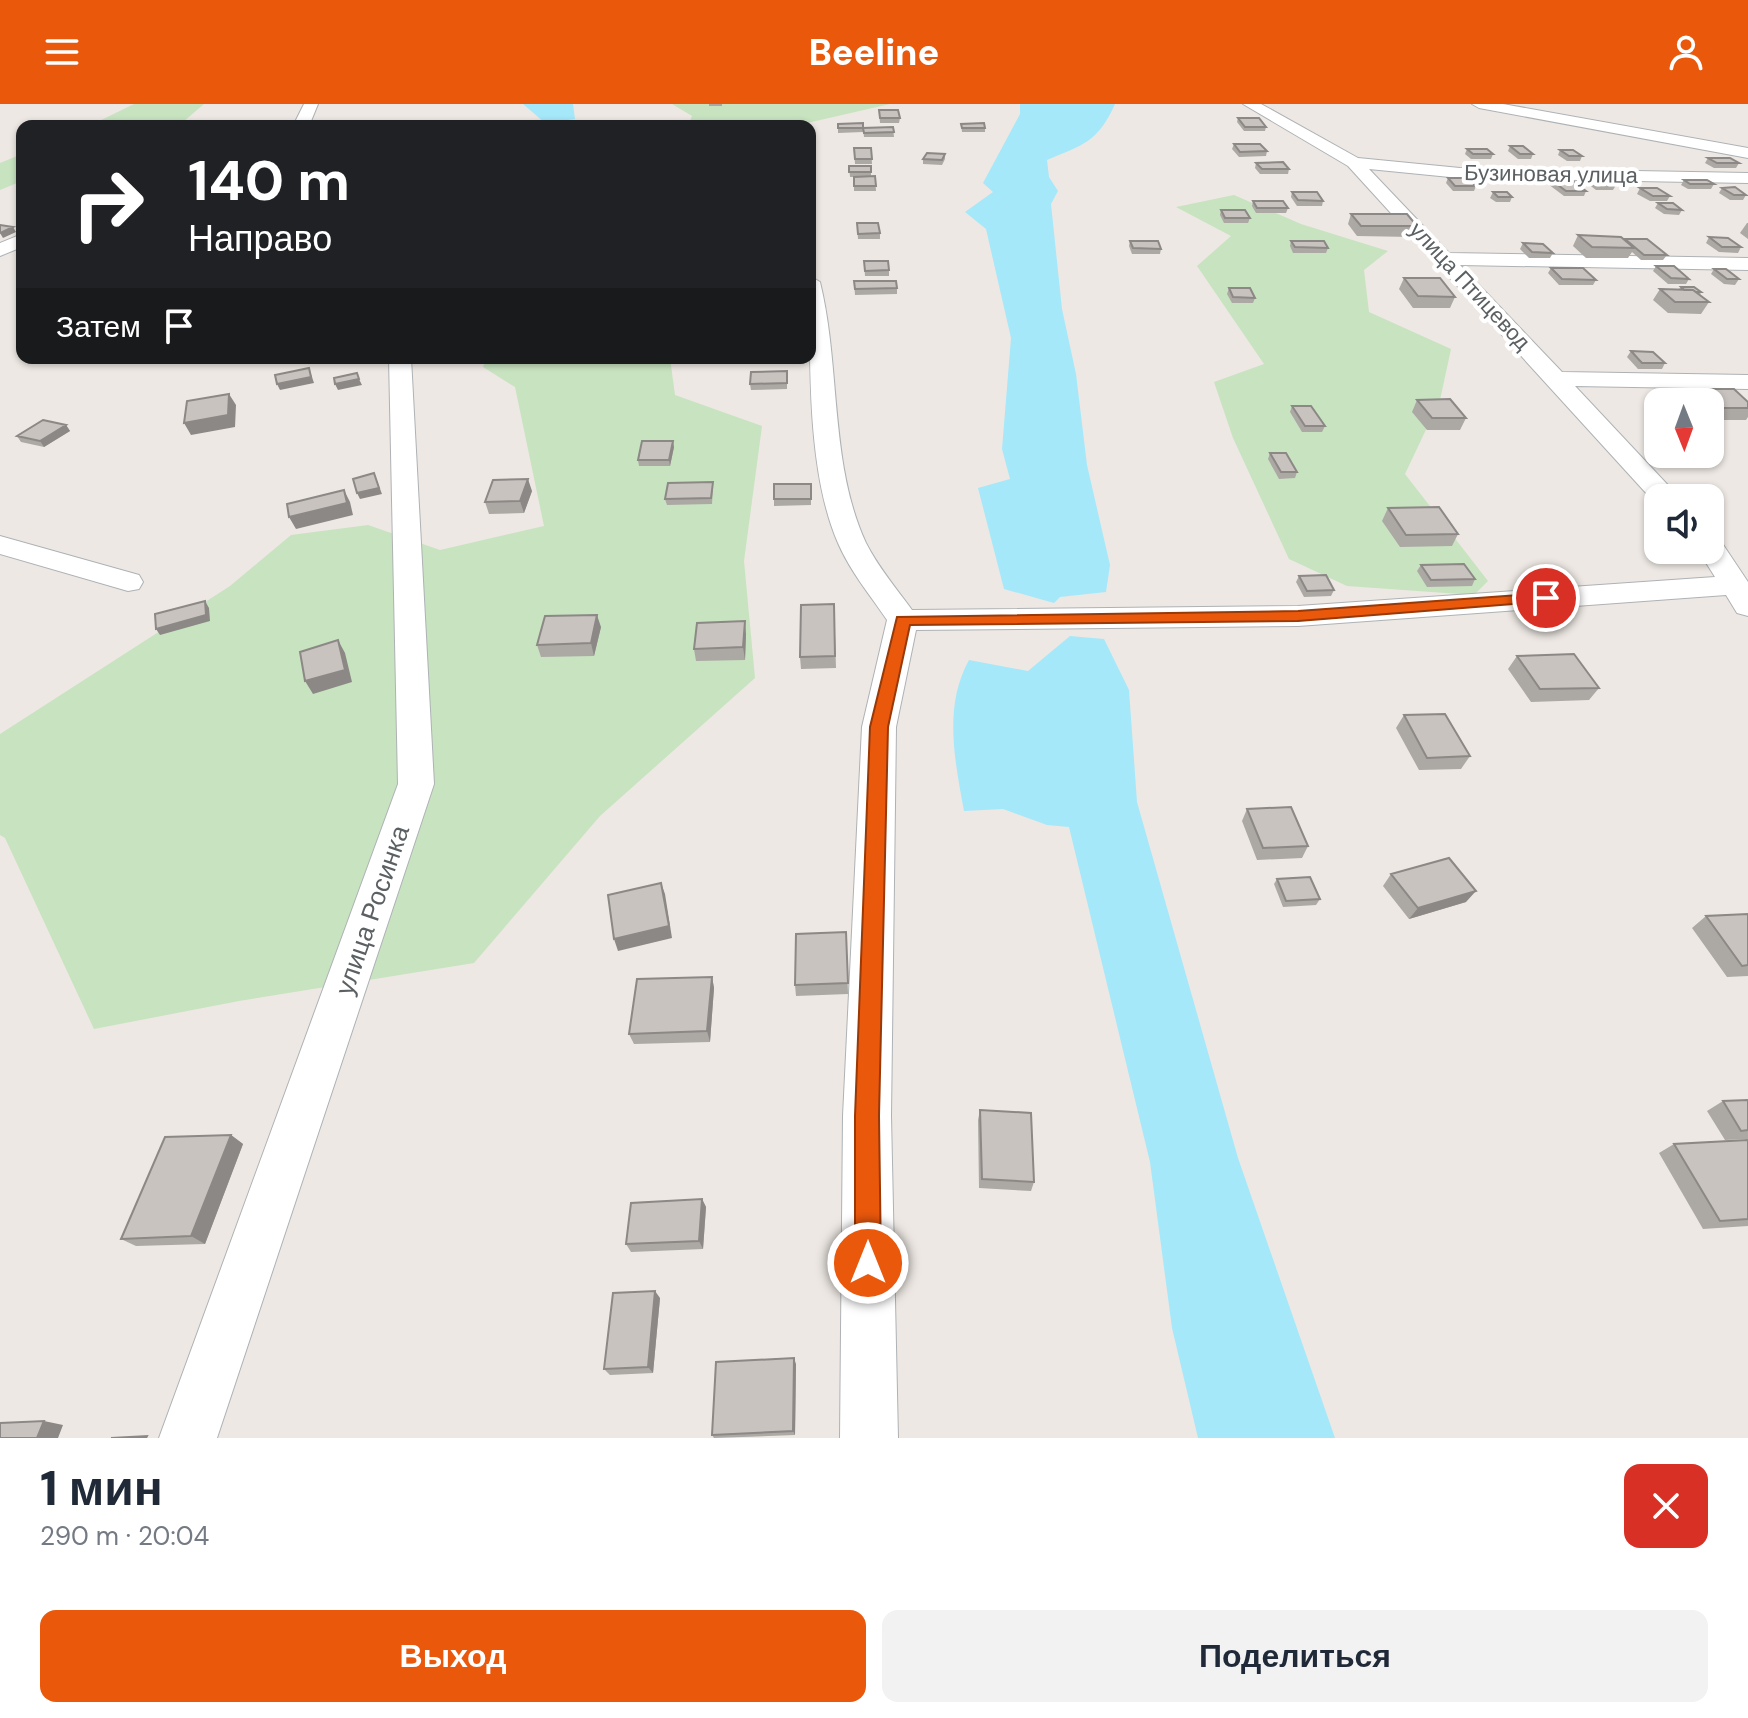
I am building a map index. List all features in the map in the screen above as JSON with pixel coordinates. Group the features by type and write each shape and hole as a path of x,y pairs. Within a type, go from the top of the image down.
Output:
{"street":[{"name":"улица Птицевод","path":"1250,104 1354,163 1653,484"},
{"path":"1479,104 1748,153"},
{"name":"Бузиновая улица","path":"1354,163 1460,173 1748,178"},
{"path":"1445,259 1748,264"},
{"path":"816,303 821,321 835,485 851,543 903,620 879,727 867,1116 869,1438"},
{"name":"улица Росинка","path":"188,1438 416,784 400,364"},
{"path":"1557,379 1748,382"},
{"path":"0,545 128,582"},
{"path":"903,620 1298,616 1741,595 1726,553"}],"green space":[{"path":"134,104 204,104 185,120 101,120"},
{"path":"672,104 890,104 816,121 690,120 692,116"},
{"path":"16,156 16,183 0,190 0,163"},
{"path":"1234,195 1301,224 1388,251 1364,270 1369,312 1451,349 1440,400 1405,474 1488,581 1474,595 1347,586 1289,559 1233,438 1214,382 1264,364 1197,266 1231,236 1176,207"},
{"path":"484,364 671,364 675,395 762,426 744,561 755,678 600,816 474,963 239,1001 94,1029 5,838 0,835 0,734 230,586 291,535 368,525 440,550 544,526 515,387 483,367"}],"water":[{"path":"523,104 573,104 575,119 542,120"},
{"path":"1020,104 1115,104 1102,127 1088,141 1047,160 1049,177 1058,191 1051,204 1062,309 1076,374 1087,465 1110,565 1106,592 1060,597 1054,603 1004,589 978,488 1010,479 1002,449 1011,338 986,229 965,212 993,192 983,183 1020,114"},
{"path":"1070,636 1104,639 1129,690 1137,802 1238,1158 1335,1438 1198,1438 1172,1328 1150,1162 1069,827 1047,825 1003,809 964,811 953,734 956,696 969,660 1028,671"}],"building":[{"path":"879,110 898,110 900,118 880,118"},
{"path":"1238,118 1259,118 1266,127 1245,127"},
{"path":"863,123 863,128 838,128 838,124"},
{"path":"984,123 985,128 962,128 961,124"},
{"path":"893,127 894,132 864,133 863,128"},
{"path":"1234,144 1260,144 1267,151 1240,152"},
{"path":"1510,146 1523,146 1533,154 1520,154"},
{"path":"854,148 871,148 872,159 855,159"},
{"path":"1467,149 1487,149 1493,154 1473,154"},
{"path":"1560,150 1573,150 1582,156 1569,156"},
{"path":"927,153 945,154 942,160 923,159"},
{"path":"1708,158 1730,158 1739,163 1717,163"},
{"path":"1283,162 1289,169 1262,169 1256,163"},
{"path":"849,166 871,166 871,172 849,172"},
{"path":"875,176 876,186 854,186 854,177"},
{"path":"1448,178 1468,178 1476,186 1455,186"},
{"path":"1589,178 1606,178 1616,185 1599,185"},
{"path":"1550,179 1570,179 1586,191 1566,191"},
{"path":"1684,180 1707,180 1714,184 1690,184"},
{"path":"1735,187 1746,195 1734,195 1722,188"},
{"path":"1640,188 1657,188 1670,196 1653,196"},
{"path":"1292,192 1317,192 1323,201 1298,200"},
{"path":"1493,192 1507,192 1512,197 1498,197"},
{"path":"1253,201 1283,201 1288,208 1257,208"},
{"path":"1658,203 1673,203 1682,210 1667,209"},
{"path":"1221,210 1245,210 1250,218 1225,218"},
{"path":"1351,214 1407,214 1417,226 1361,226"},
{"path":"857,223 878,223 880,233 858,234"},
{"path":"0,225 13,227 0,233"},
{"path":"1578,235 1621,237 1634,248 1592,247"},
{"path":"1709,237 1728,238 1741,247 1722,247"},
{"path":"1625,239 1647,239 1667,255 1644,255"},
{"path":"1130,241 1158,241 1161,249 1133,248"},
{"path":"1291,241 1324,241 1328,248 1295,247"},
{"path":"1523,243 1543,244 1553,253 1532,252"},
{"path":"864,261 888,261 889,270 865,271"},
{"path":"1656,266 1674,266 1689,279 1671,278"},
{"path":"1551,268 1583,268 1596,280 1562,279"},
{"path":"1714,269 1726,269 1739,279 1727,279"},
{"path":"1404,278 1440,278 1455,297 1418,296"},
{"path":"854,281 896,281 897,288 855,289"},
{"path":"1681,287 1694,287 1701,292 1684,290"},
{"path":"1229,288 1250,288 1255,298 1233,297"},
{"path":"1660,289 1693,290 1709,302 1675,302"},
{"path":"1631,351 1653,352 1665,363 1642,363"},
{"path":"309,368 311,377 277,384 275,375"},
{"path":"787,371 787,383 750,384 751,372"},
{"path":"357,373 359,379 335,384 334,378"},
{"path":"1724,389 1734,389 1748,402 1748,408 1724,408"},
{"path":"229,394 228,415 184,423 187,401"},
{"path":"1450,399 1466,418 1432,418 1417,400"},
{"path":"1292,406 1311,406 1325,426 1305,426"},
{"path":"43,420 66,425 40,441 17,436"},
{"path":"642,441 673,441 669,460 638,460"},
{"path":"1270,453 1286,453 1297,472 1281,472"},
{"path":"374,473 379,488 357,493 353,479"},
{"path":"528,479 520,501 485,502 493,480"},
{"path":"713,482 711,498 665,499 668,483"},
{"path":"774,484 811,484 811,499 774,499"},
{"path":"344,490 347,503 289,517 287,504"},
{"path":"1439,507 1458,534 1406,535 1388,508"},
{"path":"1464,564 1475,579 1431,580 1421,565"},
{"path":"1326,575 1334,590 1307,591 1299,576"},
{"path":"205,601 206,615 156,629 155,614"},
{"path":"834,604 835,656 800,657 801,605"},
{"path":"597,615 591,643 537,645 545,616"},
{"path":"745,621 743,647 694,649 697,623"},
{"path":"338,640 345,670 305,681 300,652"},
{"path":"1574,654 1599,688 1540,689 1517,656"},
{"path":"1445,714 1470,756 1427,758 1404,715"},
{"path":"1291,807 1308,846 1263,848 1247,809"},
{"path":"1449,858 1476,891 1418,908 1391,874"},
{"path":"1310,877 1320,899 1286,901 1277,879"},
{"path":"661,883 669,926 614,939 608,895"},
{"path":"1748,914 1748,965 1742,966 1706,916"},
{"path":"846,932 848,983 795,985 796,934"},
{"path":"712,977 707,1031 629,1034 637,979"},
{"path":"1748,1100 1748,1130 1741,1131 1723,1101"},
{"path":"980,1110 1031,1113 1034,1182 982,1179"},
{"path":"231,1135 191,1236 121,1239 165,1137"},
{"path":"1748,1140 1748,1219 1720,1221 1674,1144"},
{"path":"702,1199 699,1241 626,1244 631,1203"},
{"path":"655,1291 648,1367 604,1369 613,1293"},
{"path":"794,1358 793,1431 712,1435 716,1362"},
{"path":"44,1421 37,1438 0,1438 0,1423"}],"route":[{"path":"868,1263 867,1116 879,727 903,620 1298,616 1546,598"}]}
